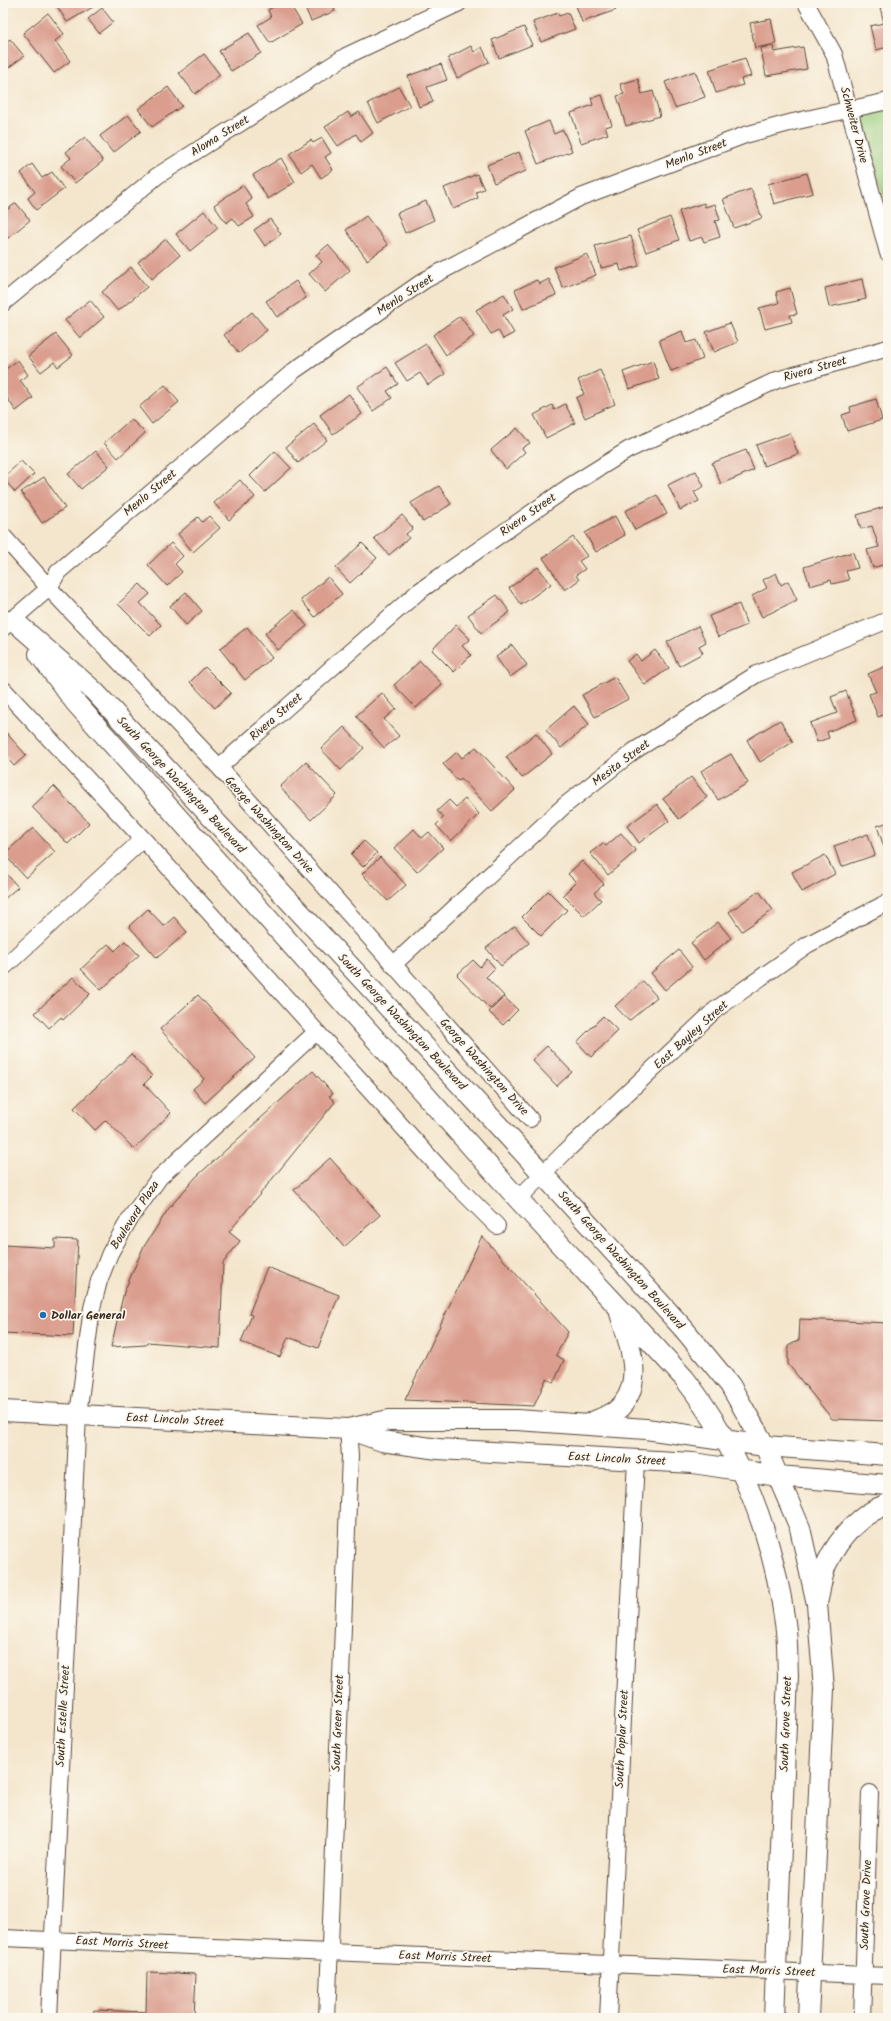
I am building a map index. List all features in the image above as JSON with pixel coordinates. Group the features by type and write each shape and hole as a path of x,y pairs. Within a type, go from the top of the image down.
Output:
{"street":[{"name":"Aloma Street","path":"3,303 157,176 346,56 459,3"},
{"name":"Schweiter Drive","path":"806,3 834,54 888,253"},
{"name":"Menlo Street","path":"6,619 49,588 58,572 295,370 424,280 581,197 745,135 793,122 888,101"},
{"name":"Rivera Street","path":"219,767 418,592 570,486 628,450 777,380 888,348"},
{"name":"George Washington Drive","path":"3,536 49,588 219,767 530,1119"},
{"name":"South George Washington Boulevard","path":"6,619 94,691 542,1174 692,1339 730,1385 765,1446"},
{"name":"South George Washington Boulevard","path":"6,619 75,702 518,1199 684,1378 704,1404 726,1439"},
{"name":"Mesita Street","path":"393,965 564,806 634,751 757,674 888,620"},
{"path":"3,689 143,839 446,1174 497,1226"},
{"path":"3,968 143,839"},
{"name":"East Bayley Street","path":"518,1199 542,1174 715,1010 807,945 888,902"},
{"name":"Boulevard Plaza","path":"78,1415 92,1308 99,1281 110,1253 129,1220 159,1178 316,1032"},
{"path":"585,1425 616,1411 627,1397 634,1380 633,1356 618,1307"},
{"name":"East Lincoln Street","path":"3,1411 348,1429 389,1420 517,1420 654,1429 765,1446 888,1455"},
{"name":"South Estelle Street","path":"49,2018 78,1415"},
{"name":"East Lincoln Street","path":"348,1429 382,1441 438,1450 693,1463 778,1476 888,1485"},
{"name":"South Green Street","path":"327,2018 350,1456 348,1429"},
{"name":"South Grove Street","path":"726,1439 770,1545 786,1625 788,1675 774,2018"},
{"path":"765,1446 800,1528 817,1604 824,1689 808,2018"},
{"name":"South Poplar Street","path":"608,2018 636,1460"},
{"path":"817,1604 827,1563 841,1541 859,1520 878,1507 888,1504"},
{"name":"South Grove Drive","path":"862,2018 870,1793"},
{"name":"East Morris Street","path":"3,1938 888,1976"}],"green space":[{"path":"888,110 888,216 863,115"}],"building":[{"path":"55,3 100,3 67,22"},
{"path":"280,3 289,3 302,24 270,43 258,25 271,17 268,10"},
{"path":"303,3 332,3 335,11 311,21"},
{"path":"575,3 613,3 616,10 582,22"},
{"path":"888,5 888,47 876,50 870,26 884,23 880,7"},
{"path":"102,8 113,22 99,33 88,19"},
{"path":"48,13 64,34 55,41 70,61 54,73 23,33"},
{"path":"558,13 559,16 568,13 575,29 541,42 533,22"},
{"path":"771,19 776,44 755,48 750,23"},
{"path":"524,27 532,45 499,58 492,40"},
{"path":"249,33 261,53 231,71 219,51"},
{"path":"10,39 24,56 3,72 3,45"},
{"path":"471,46 474,52 482,47 489,62 457,78 448,58"},
{"path":"773,46 774,52 803,47 807,69 766,76 761,48"},
{"path":"204,54 220,75 195,94 179,73"},
{"path":"745,58 751,76 741,79 743,85 716,93 709,70"},
{"path":"441,64 447,80 427,87 433,102 419,107 408,76"},
{"path":"695,71 705,97 675,108 665,82"},
{"path":"638,79 642,94 653,91 660,116 626,126 617,96 624,94 620,84"},
{"path":"168,87 182,106 152,127 138,109"},
{"path":"399,87 410,106 378,123 368,103"},
{"path":"602,95 612,125 605,127 608,134 581,143 571,113 593,105 591,98"},
{"path":"348,112 351,117 359,112 373,133 361,142 356,134 338,146 325,127"},
{"path":"128,115 141,131 113,153 100,136"},
{"path":"549,121 554,134 563,130 572,151 538,164 525,131"},
{"path":"85,137 103,161 75,183 61,166 71,158 66,152"},
{"path":"322,138 331,153 325,157 333,170 321,178 312,164 301,172 289,154 311,140 313,143"},
{"path":"519,152 526,171 494,183 487,165"},
{"path":"281,158 295,182 268,199 253,175"},
{"path":"32,164 42,178 52,172 64,189 36,210 28,198 35,192 21,173"},
{"path":"807,173 813,193 774,204 768,184"},
{"path":"477,174 484,189 476,192 478,198 453,209 444,188"},
{"path":"243,185 252,199 246,204 254,217 239,226 233,218 226,223 214,205"},
{"path":"751,189 762,218 734,228 723,199"},
{"path":"426,201 434,220 405,233 397,213"},
{"path":"16,203 30,220 3,242 3,213"},
{"path":"704,203 705,207 715,204 720,220 715,221 720,237 704,242 702,237 689,241 679,211"},
{"path":"204,211 218,228 190,251 176,234"},
{"path":"366,216 388,245 367,260 346,230"},
{"path":"670,217 679,240 646,252 637,230"},
{"path":"270,219 281,234 265,246 254,230"},
{"path":"631,236 639,266 621,271 619,264 601,268 595,246"},
{"path":"166,239 180,255 152,279 138,262"},
{"path":"328,245 350,270 325,292 309,274 322,262 316,255"},
{"path":"587,254 596,275 563,288 554,267"},
{"path":"131,267 147,287 118,311 102,292"},
{"path":"549,279 556,295 523,309 515,290 537,280 539,284"},
{"path":"862,279 866,299 829,307 825,288"},
{"path":"296,281 306,298 277,317 266,301"},
{"path":"790,288 797,314 790,315 792,322 765,329 759,308 779,303 776,292"},
{"path":"504,294 513,309 503,315 514,333 503,339 498,330 491,334 476,310"},
{"path":"90,300 104,317 80,338 65,320"},
{"path":"252,312 267,330 239,353 224,335"},
{"path":"460,316 474,336 446,355 433,335"},
{"path":"730,323 738,342 714,352 706,332"},
{"path":"682,331 686,343 696,340 703,359 671,371 659,340"},
{"path":"56,334 73,355 58,367 54,362 41,372 28,356"},
{"path":"426,344 445,374 428,385 420,373 407,381 395,363"},
{"path":"18,360 28,375 20,380 33,398 16,411 3,392 3,371"},
{"path":"653,361 659,379 629,389 623,372"},
{"path":"387,367 398,384 387,391 392,398 373,411 357,387"},
{"path":"600,370 615,404 585,418 576,398 584,394 578,380"},
{"path":"165,385 179,402 152,424 139,407"},
{"path":"349,394 362,414 333,434 320,415"},
{"path":"876,399 882,420 847,431 842,415 851,412 850,407"},
{"path":"565,404 575,423 546,438 534,415 552,405 554,410"},
{"path":"131,419 145,433 118,458 104,443"},
{"path":"314,424 327,440 298,463 286,447"},
{"path":"517,428 530,443 522,448 525,452 506,469 491,450"},
{"path":"790,433 798,454 764,466 756,445"},
{"path":"746,450 754,470 721,484 712,463"},
{"path":"96,451 109,466 81,489 68,474"},
{"path":"275,451 291,468 265,492 250,476"},
{"path":"21,461 34,474 15,492 3,478"},
{"path":"696,471 704,486 694,492 699,501 680,510 668,485"},
{"path":"44,477 65,508 42,523 21,492"},
{"path":"240,480 255,497 229,520 214,503"},
{"path":"439,486 451,504 423,522 411,503"},
{"path":"657,495 667,514 635,530 625,511"},
{"path":"888,506 888,563 873,568 867,550 879,547 872,526 861,529 857,515"},
{"path":"402,515 413,528 406,534 409,538 389,555 374,538"},
{"path":"209,516 220,528 193,552 178,534 198,517 202,522"},
{"path":"615,516 625,535 596,552 585,533"},
{"path":"573,537 587,556 579,561 585,569 576,575 579,580 565,590 543,558"},
{"path":"171,543 183,556 175,564 182,572 167,586 148,565"},
{"path":"362,543 377,558 350,583 336,568"},
{"path":"853,552 858,568 846,571 849,580 832,584 831,580 810,586 804,567"},
{"path":"538,567 551,584 521,605 509,588"},
{"path":"776,573 781,585 788,581 797,600 762,617 752,596 767,588 763,580"},
{"path":"328,577 342,594 315,617 301,600"},
{"path":"140,584 150,594 140,603 161,625 150,636 118,604"},
{"path":"186,592 202,611 186,625 170,606"},
{"path":"497,595 510,612 481,633 468,615"},
{"path":"739,604 747,625 718,637 709,616"},
{"path":"294,610 307,626 278,650 265,633"},
{"path":"456,625 470,639 462,646 471,655 454,672 432,650"},
{"path":"698,626 706,642 699,646 703,653 679,666 667,642"},
{"path":"247,627 272,658 245,680 220,649"},
{"path":"512,645 527,665 510,677 496,657"},
{"path":"655,650 669,668 645,685 627,661 636,654 641,661"},
{"path":"420,661 442,684 416,708 394,685"},
{"path":"888,665 888,713 878,717 869,694 876,692 868,674"},
{"path":"205,667 231,693 215,708 190,682"},
{"path":"615,677 628,699 595,717 582,695"},
{"path":"846,691 857,720 827,732 829,738 817,742 810,723 837,713 831,697"},
{"path":"382,693 396,709 384,719 399,736 384,748 356,716"},
{"path":"574,706 589,724 561,748 546,730"},
{"path":"780,720 793,742 760,762 747,740"},
{"path":"344,727 364,748 341,770 321,749"},
{"path":"888,727 888,746 887,746 884,728"},
{"path":"3,729 26,755 14,766 3,753"},
{"path":"536,733 552,754 522,778 506,757"},
{"path":"476,747 515,790 492,811 461,778 458,781 443,764 457,752 462,758"},
{"path":"731,754 748,783 718,800 701,771"},
{"path":"306,762 337,795 311,820 280,787"},
{"path":"691,777 707,797 679,819 663,799"},
{"path":"54,786 89,823 68,844 32,807"},
{"path":"465,799 479,814 451,841 436,825 444,817 437,811 449,800 456,807"},
{"path":"657,804 669,821 639,843 627,826"},
{"path":"888,822 888,845 884,847 877,826"},
{"path":"33,828 55,852 26,878 4,854"},
{"path":"414,829 422,838 429,832 443,848 417,872 394,848"},
{"path":"621,833 636,851 608,875 590,853 603,843 606,846"},
{"path":"868,834 875,855 841,867 834,846"},
{"path":"364,841 377,853 363,867 351,854"},
{"path":"825,855 835,874 802,892 792,872"},
{"path":"380,857 406,885 388,901 362,874"},
{"path":"582,861 604,884 594,893 601,900 584,916 563,895 576,882 568,874"},
{"path":"3,870 18,887 3,900"},
{"path":"548,891 567,910 541,936 522,917"},
{"path":"759,891 773,910 742,931 729,912"},
{"path":"148,909 164,926 174,917 187,932 157,958 129,926"},
{"path":"718,922 731,938 704,960 691,943"},
{"path":"515,926 529,943 501,966 486,948"},
{"path":"125,941 139,955 101,990 81,969 108,944 115,951"},
{"path":"679,950 692,967 665,990 651,973"},
{"path":"487,959 495,968 486,977 504,996 490,1009 457,975 473,960 480,967"},
{"path":"73,977 90,994 63,1020 61,1017 49,1028 35,1013"},
{"path":"643,981 657,997 629,1021 615,1006"},
{"path":"198,995 255,1058 205,1103 193,1089 204,1079 160,1029"},
{"path":"504,997 518,1010 503,1025 489,1012"},
{"path":"603,1016 618,1031 591,1057 577,1042"},
{"path":"547,1046 572,1072 557,1086 532,1060"},
{"path":"131,1054 152,1076 144,1084 171,1113 134,1149 106,1120 95,1130 74,1108"},
{"path":"313,1071 333,1094 329,1096 335,1102 229,1232 240,1241 223,1263 220,1348 147,1342 146,1345 111,1347 124,1292 143,1248 169,1208 196,1177"},
{"path":"330,1158 380,1215 344,1247 294,1190"},
{"path":"482,1236 568,1332 556,1355 564,1360 554,1382 546,1379 534,1406 405,1400"},
{"path":"55,1239 78,1240 73,1336 3,1333 3,1245 55,1248"},
{"path":"267,1267 339,1295 318,1348 288,1337 280,1357 241,1342 252,1315 249,1314"},
{"path":"800,1319 888,1323 888,1421 832,1419 788,1364 788,1346 799,1340"},
{"path":"147,1972 196,1974 194,2018 93,2018 94,2010 146,2012"}],"place":[{"name":"Dollar General","path":"43,1315"}]}
